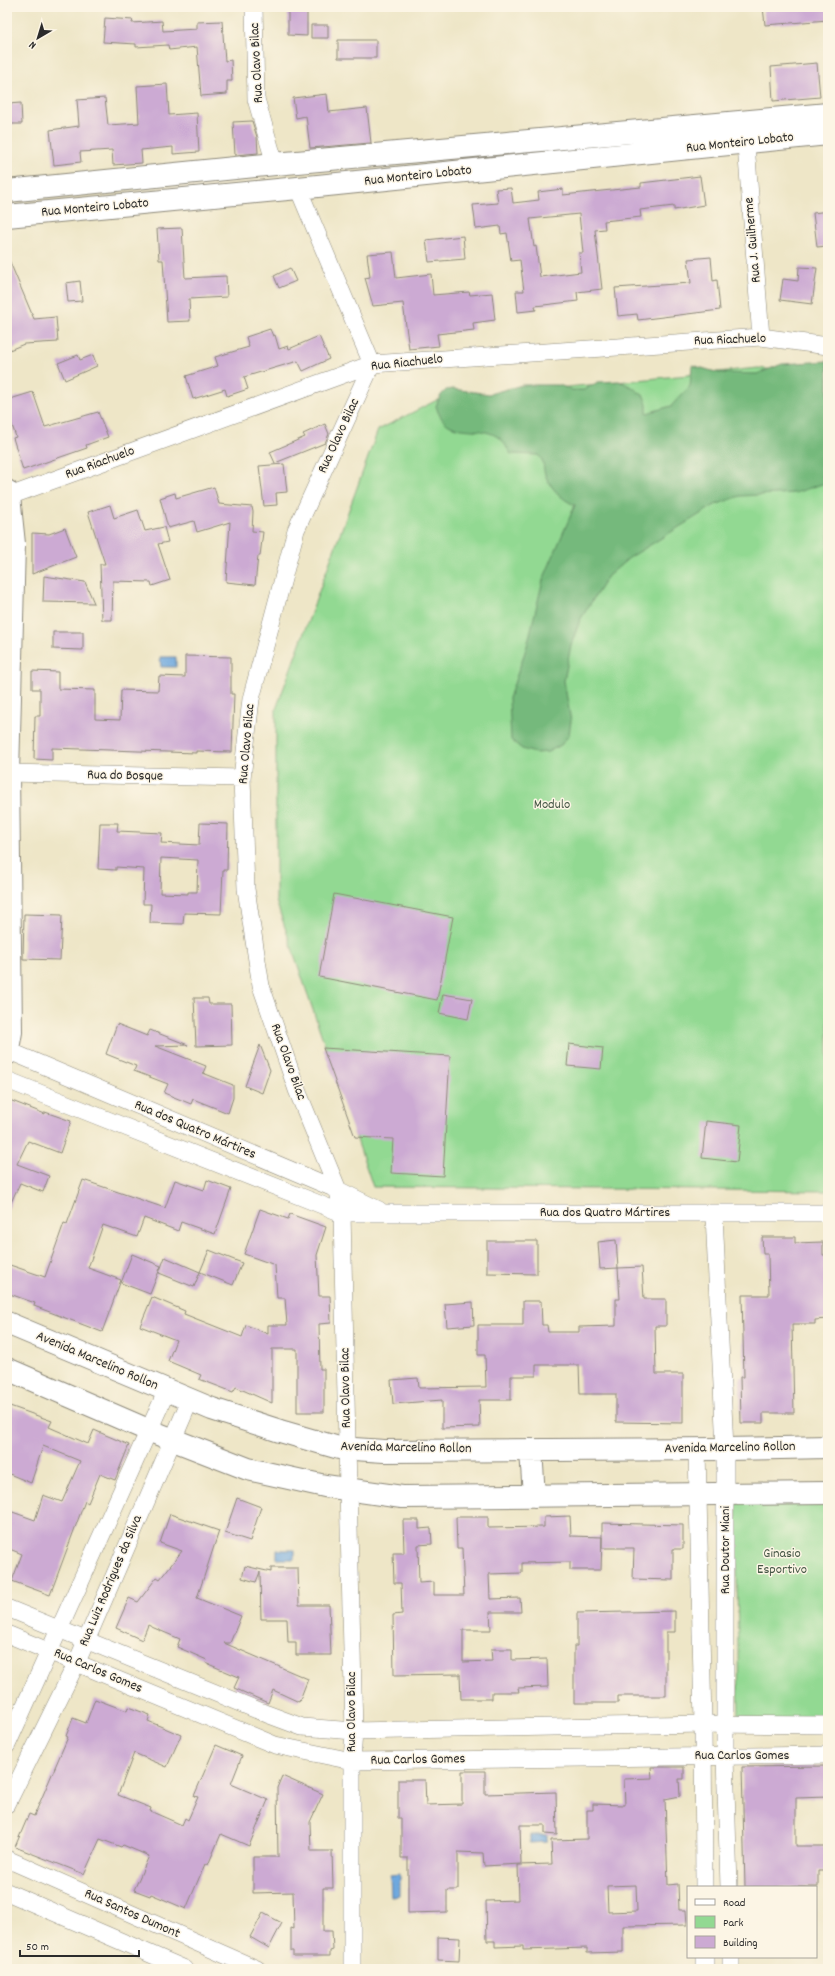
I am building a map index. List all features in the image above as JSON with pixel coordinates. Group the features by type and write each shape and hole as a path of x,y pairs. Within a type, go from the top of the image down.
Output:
{"street":[{"name":"Rua Olavo Bilac","path":"254,7 256,98 274,164"},
{"name":"Rua Monteiro Lobato","path":"7,216 587,159 745,132 828,114"},
{"name":"Rua Monteiro Lobato","path":"7,191 274,164 584,136 745,132 828,134"},
{"name":"Rua J. Guilherme","path":"745,132 761,337"},
{"path":"584,136 587,159"},
{"path":"298,188 372,364"},
{"name":"Rua Riachuelo","path":"8,495 372,364 761,337 828,346"},
{"name":"Rua Olavo Bilac","path":"352,1969 352,1761 354,1731 347,1489 348,1448 342,1213 338,1190 297,1090 261,986 246,889 242,778 251,700 296,530 372,364"},
{"path":"7,1052 11,1032 8,773 14,544 8,495"},
{"name":"Rua do Bosque","path":"8,773 242,778"},
{"name":"Rua dos Quatro Mártires","path":"7,1052 338,1190 383,1212"},
{"name":"Rua dos Quatro Mártires","path":"7,1080 342,1213 828,1213"},
{"path":"127,1128 135,1105"},
{"name":"Rua Doutor Miani","path":"714,1214 726,1493 724,1724 729,1886"},
{"name":"Avenida Marcelino Rollon","path":"7,1323 190,1400 280,1431 339,1448 384,1451 828,1447"},
{"path":"7,1369 148,1430 248,1469 324,1486 402,1496 699,1496 726,1493 828,1493"},
{"name":"Rua Luiz Rodrigues da Silva","path":"7,1746 58,1628 167,1390"},
{"name":"Rua Luiz Rodrigues da Silva","path":"7,1804 77,1662 190,1400"},
{"name":"Rua Doutor Miani","path":"697,1449 703,1724 704,1886"},
{"path":"531,1450 534,1496"},
{"name":"Rua Carlos Gomes","path":"7,1608 267,1714 302,1726 354,1731 703,1724 828,1724"},
{"name":"Rua Carlos Gomes","path":"7,1634 275,1745 352,1761 828,1755"},
{"name":"Rua Santos Dumont","path":"7,1859 257,1969"},
{"name":"Rua Santos Dumont","path":"7,1892 184,1969"},
{"path":"705,1958 705,1969"},
{"path":"731,1958 731,1969"}],"green space":[{"path":"828,361 828,482 795,493 740,496 715,505 629,558 608,576 580,620 571,645 564,681 571,721 569,735 561,745 548,752 535,753 522,749 511,740 509,698 527,646 543,580 575,505 556,492 548,482 542,461 538,455 511,454 498,437 489,433 462,429 447,424 441,417 436,406 441,395 446,390 453,389 489,394 522,385 559,385 572,390 584,390 598,382 619,381 632,387 644,396 647,404 647,413 671,406 690,386 692,365 719,373 757,374 782,364"},
{"name":"Modulo","path":"758,368 828,376 828,1191 373,1187 276,901 276,709 378,430 437,400"},
{"name":"Ginasio Esportivo","path":"736,1496 828,1498 828,1721 739,1724"}],"water":[{"path":"160,657 176,657 176,667 161,667"},
{"path":"277,1550 295,1550 295,1559 277,1559"},
{"path":"530,1835 547,1835 547,1842 530,1843"},
{"path":"400,1874 400,1896 391,1897 390,1875"}],"building":[{"path":"763,7 828,7 828,20 765,25"},
{"path":"288,10 307,10 307,36 288,35"},
{"path":"105,18 133,20 132,23 162,21 163,31 197,29 197,22 222,21 225,61 231,60 232,81 227,81 227,94 201,96 197,47 169,50 168,45 136,47 136,44 103,42"},
{"path":"311,25 328,25 328,38 311,38"},
{"path":"338,40 376,40 376,58 338,58"},
{"path":"817,63 820,97 773,101 771,67"},
{"path":"167,84 169,115 197,113 199,152 173,154 173,147 141,150 142,163 113,165 112,150 80,152 81,162 54,165 50,130 79,126 77,100 105,98 108,125 139,123 137,86"},
{"path":"327,94 329,112 367,108 371,143 310,148 306,116 296,118 293,98"},
{"path":"21,103 22,124 7,124 7,104"},
{"path":"252,121 257,137 258,153 235,155 233,122"},
{"path":"700,176 704,205 674,210 674,206 640,210 641,217 604,221 605,229 595,230 602,289 577,292 578,301 535,306 536,310 518,312 516,291 524,291 520,260 511,261 507,233 501,234 500,226 476,229 473,205 498,203 496,189 511,188 513,203 539,200 538,192 563,189 563,195 641,187 641,183","holes":["579,214 583,253 579,253 581,272 540,277 536,246 534,247 530,219"]},
{"path":"828,211 828,246 817,247 813,213"},
{"path":"182,228 185,278 226,276 227,297 189,299 190,321 167,322 163,260 159,260 157,229"},
{"path":"463,236 465,259 429,262 426,240"},
{"path":"393,252 396,278 431,274 433,295 469,292 470,295 492,293 495,320 473,323 474,330 437,334 439,346 409,349 403,303 373,306 365,278 370,277 367,254"},
{"path":"7,255 34,319 56,317 58,342 24,344 7,351"},
{"path":"711,257 713,281 717,280 720,310 638,320 637,314 618,316 615,288 691,283 688,259"},
{"path":"799,267 817,268 812,304 780,300 783,279 798,281"},
{"path":"290,268 296,281 279,288 274,276"},
{"path":"80,281 82,301 68,302 66,283"},
{"path":"270,329 273,336 275,335 279,349 288,346 289,349 319,336 329,359 303,371 298,361 244,377 248,389 227,396 225,389 193,399 186,376 218,366 215,357 249,347 246,337"},
{"path":"78,355 80,360 93,355 97,366 65,380 58,363"},
{"path":"33,392 45,427 98,412 108,437 86,445 87,448 23,470 13,438 16,437 7,410 7,400"},
{"path":"325,424 329,434 325,443 275,463 270,452 305,437 303,434"},
{"path":"284,464 287,492 276,493 277,505 264,506 259,466"},
{"path":"214,487 219,504 252,507 252,531 263,532 260,556 258,556 255,585 226,582 230,522 197,532 194,521 168,528 160,498 175,493 176,498"},
{"path":"110,505 114,518 138,510 145,531 164,527 168,542 158,544 170,580 152,586 151,582 113,581 112,620 102,620 100,564 105,564 88,512"},
{"path":"65,528 76,557 32,574 32,533 49,534"},
{"path":"44,576 85,582 94,603 43,602"},
{"path":"53,632 83,632 83,650 53,649"},
{"path":"185,656 231,657 231,694 234,694 232,752 196,751 196,753 52,748 52,760 34,759 35,716 40,716 40,689 32,689 32,671 58,672 58,689 95,690 95,719 120,720 121,690 158,691 159,676 185,677"},
{"path":"100,823 118,823 117,831 162,833 161,843 199,845 200,823 228,824 227,870 223,870 221,914 184,913 183,924 150,923 151,904 143,904 144,869 116,867 116,870 98,869","holes":["161,858 198,860 197,892 188,892 188,894 160,893"]},
{"path":"334,894 453,917 437,1000 319,977"},
{"path":"24,914 62,915 60,960 23,959"},
{"path":"443,994 472,999 468,1019 439,1013"},
{"path":"194,998 208,998 209,1004 231,1004 232,1045 196,1046"},
{"path":"117,1024 147,1036 150,1030 188,1045 155,1046 206,1066 203,1073 233,1085 233,1098 228,1113 193,1099 191,1104 164,1093 168,1084 134,1071 136,1066 106,1054"},
{"path":"569,1044 603,1048 601,1069 567,1066"},
{"path":"260,1045 270,1070 262,1093 245,1086"},
{"path":"323,1048 450,1056 443,1176 391,1173 393,1139 355,1137"},
{"path":"7,1099 45,1114 45,1112 71,1121 60,1153 28,1141 17,1164 49,1176 43,1192 20,1183 7,1211"},
{"path":"706,1121 741,1125 737,1162 702,1158"},
{"path":"83,1180 165,1208 175,1180 204,1190 207,1180 231,1189 215,1234 181,1222 178,1231 144,1218 137,1237 103,1225 88,1268 121,1280 102,1332 34,1306 35,1303 7,1293 7,1264 45,1277 64,1223 67,1224"},
{"path":"260,1209 288,1219 290,1214 326,1227 317,1255 319,1296 330,1296 331,1323 319,1324 320,1369 324,1369 324,1412 297,1412 297,1349 272,1349 272,1403 236,1387 233,1392 199,1379 201,1375 168,1361 176,1340 140,1326 152,1297 185,1311 184,1314 242,1337 246,1325 268,1334 268,1325 287,1325 285,1298 277,1298 275,1265 244,1254"},
{"path":"762,1237 795,1237 795,1243 823,1242 823,1255 826,1255 827,1319 815,1320 815,1324 792,1324 794,1413 763,1413 763,1423 741,1423 740,1377 744,1377 742,1295 769,1295 768,1254 763,1254"},
{"path":"616,1240 618,1268 600,1269 598,1242"},
{"path":"487,1241 537,1241 537,1274 487,1273"},
{"path":"209,1250 242,1263 233,1285 200,1272"},
{"path":"132,1254 161,1266 150,1294 121,1283"},
{"path":"165,1257 200,1272 194,1287 159,1273"},
{"path":"642,1267 644,1299 666,1299 666,1326 655,1326 656,1374 683,1374 683,1423 616,1422 616,1394 580,1394 579,1365 536,1365 536,1376 511,1376 511,1400 479,1400 480,1427 442,1428 442,1400 393,1404 391,1380 418,1378 419,1388 486,1387 485,1355 478,1355 478,1325 523,1325 523,1301 541,1301 542,1325 547,1325 548,1332 579,1332 579,1327 616,1326 616,1299 620,1299 618,1268"},
{"path":"473,1302 474,1325 447,1327 445,1304"},
{"path":"7,1405 52,1421 49,1427 88,1444 94,1430 129,1445 115,1480 100,1474 88,1503 85,1501 50,1595 12,1581 22,1554 7,1548 7,1510 35,1520 43,1495 62,1502 80,1461 43,1446 31,1483 7,1473"},
{"path":"237,1498 261,1507 250,1541 225,1533"},
{"path":"170,1514 219,1531 197,1598 241,1616 230,1643 224,1643 308,1679 299,1702 273,1690 268,1703 234,1688 239,1677 206,1663 207,1660 177,1647 180,1639 148,1625 142,1640 116,1628 129,1598 138,1602 157,1577 160,1579 182,1551 160,1543"},
{"path":"570,1516 571,1536 602,1537 601,1570 570,1570 570,1562 522,1563 522,1573 489,1574 490,1599 520,1598 521,1612 490,1612 491,1630 463,1630 463,1662 492,1661 491,1649 512,1649 512,1660 547,1659 548,1687 518,1688 519,1692 492,1692 492,1699 461,1699 460,1674 394,1675 393,1615 402,1614 401,1583 394,1583 393,1553 404,1553 403,1520 419,1520 419,1529 431,1528 432,1544 418,1545 419,1583 434,1582 434,1595 464,1595 462,1548 457,1548 456,1517 488,1517 488,1528 544,1527 544,1517"},
{"path":"602,1523 683,1525 683,1549 673,1549 673,1580 633,1579 634,1548 602,1548"},
{"path":"245,1566 271,1572 271,1568 298,1568 299,1605 329,1605 331,1655 296,1655 296,1642 288,1642 287,1619 261,1619 260,1572 256,1582 242,1578"},
{"path":"675,1611 675,1632 666,1632 666,1696 618,1696 618,1703 574,1703 574,1646 577,1646 577,1613"},
{"path":"95,1699 127,1711 128,1707 150,1715 148,1721 181,1735 167,1767 134,1753 118,1795 151,1808 150,1811 182,1825 185,1818 188,1820 198,1797 194,1796 216,1745 242,1756 231,1784 268,1800 249,1846 221,1834 208,1865 205,1864 186,1909 151,1894 150,1896 134,1890 149,1856 123,1845 121,1847 100,1839 84,1874 15,1847 29,1814 34,1816 68,1737 66,1736 73,1718 86,1723"},
{"path":"828,1766 828,1797 796,1798 796,1846 828,1846 828,1871 818,1871 818,1887 745,1886 742,1767"},
{"path":"651,1767 684,1767 684,1779 679,1779 680,1796 665,1799 668,1885 678,1884 679,1910 686,1910 687,1925 623,1926 623,1952 587,1953 587,1948 523,1950 523,1946 495,1947 495,1941 487,1941 486,1901 519,1900 518,1865 552,1864 551,1840 587,1839 587,1810 593,1810 593,1804 625,1805 624,1779 652,1778","holes":["636,1885 637,1911 608,1912 607,1886"]},
{"path":"462,1771 485,1771 485,1794 556,1792 557,1835 545,1834 545,1825 520,1825 521,1864 484,1866 483,1853 458,1852 458,1890 447,1890 447,1912 408,1913 408,1858 401,1858 401,1818 398,1818 398,1780 425,1780 426,1805 462,1804"},
{"path":"282,1776 323,1794 310,1822 311,1851 332,1851 333,1888 323,1888 323,1931 332,1931 333,1950 330,1951 330,1956 293,1956 293,1951 291,1951 291,1928 294,1929 293,1892 253,1893 253,1857 278,1857 277,1788"},
{"path":"263,1913 282,1923 269,1948 250,1937"},
{"path":"438,1937 460,1938 459,1961 438,1960"}]}
